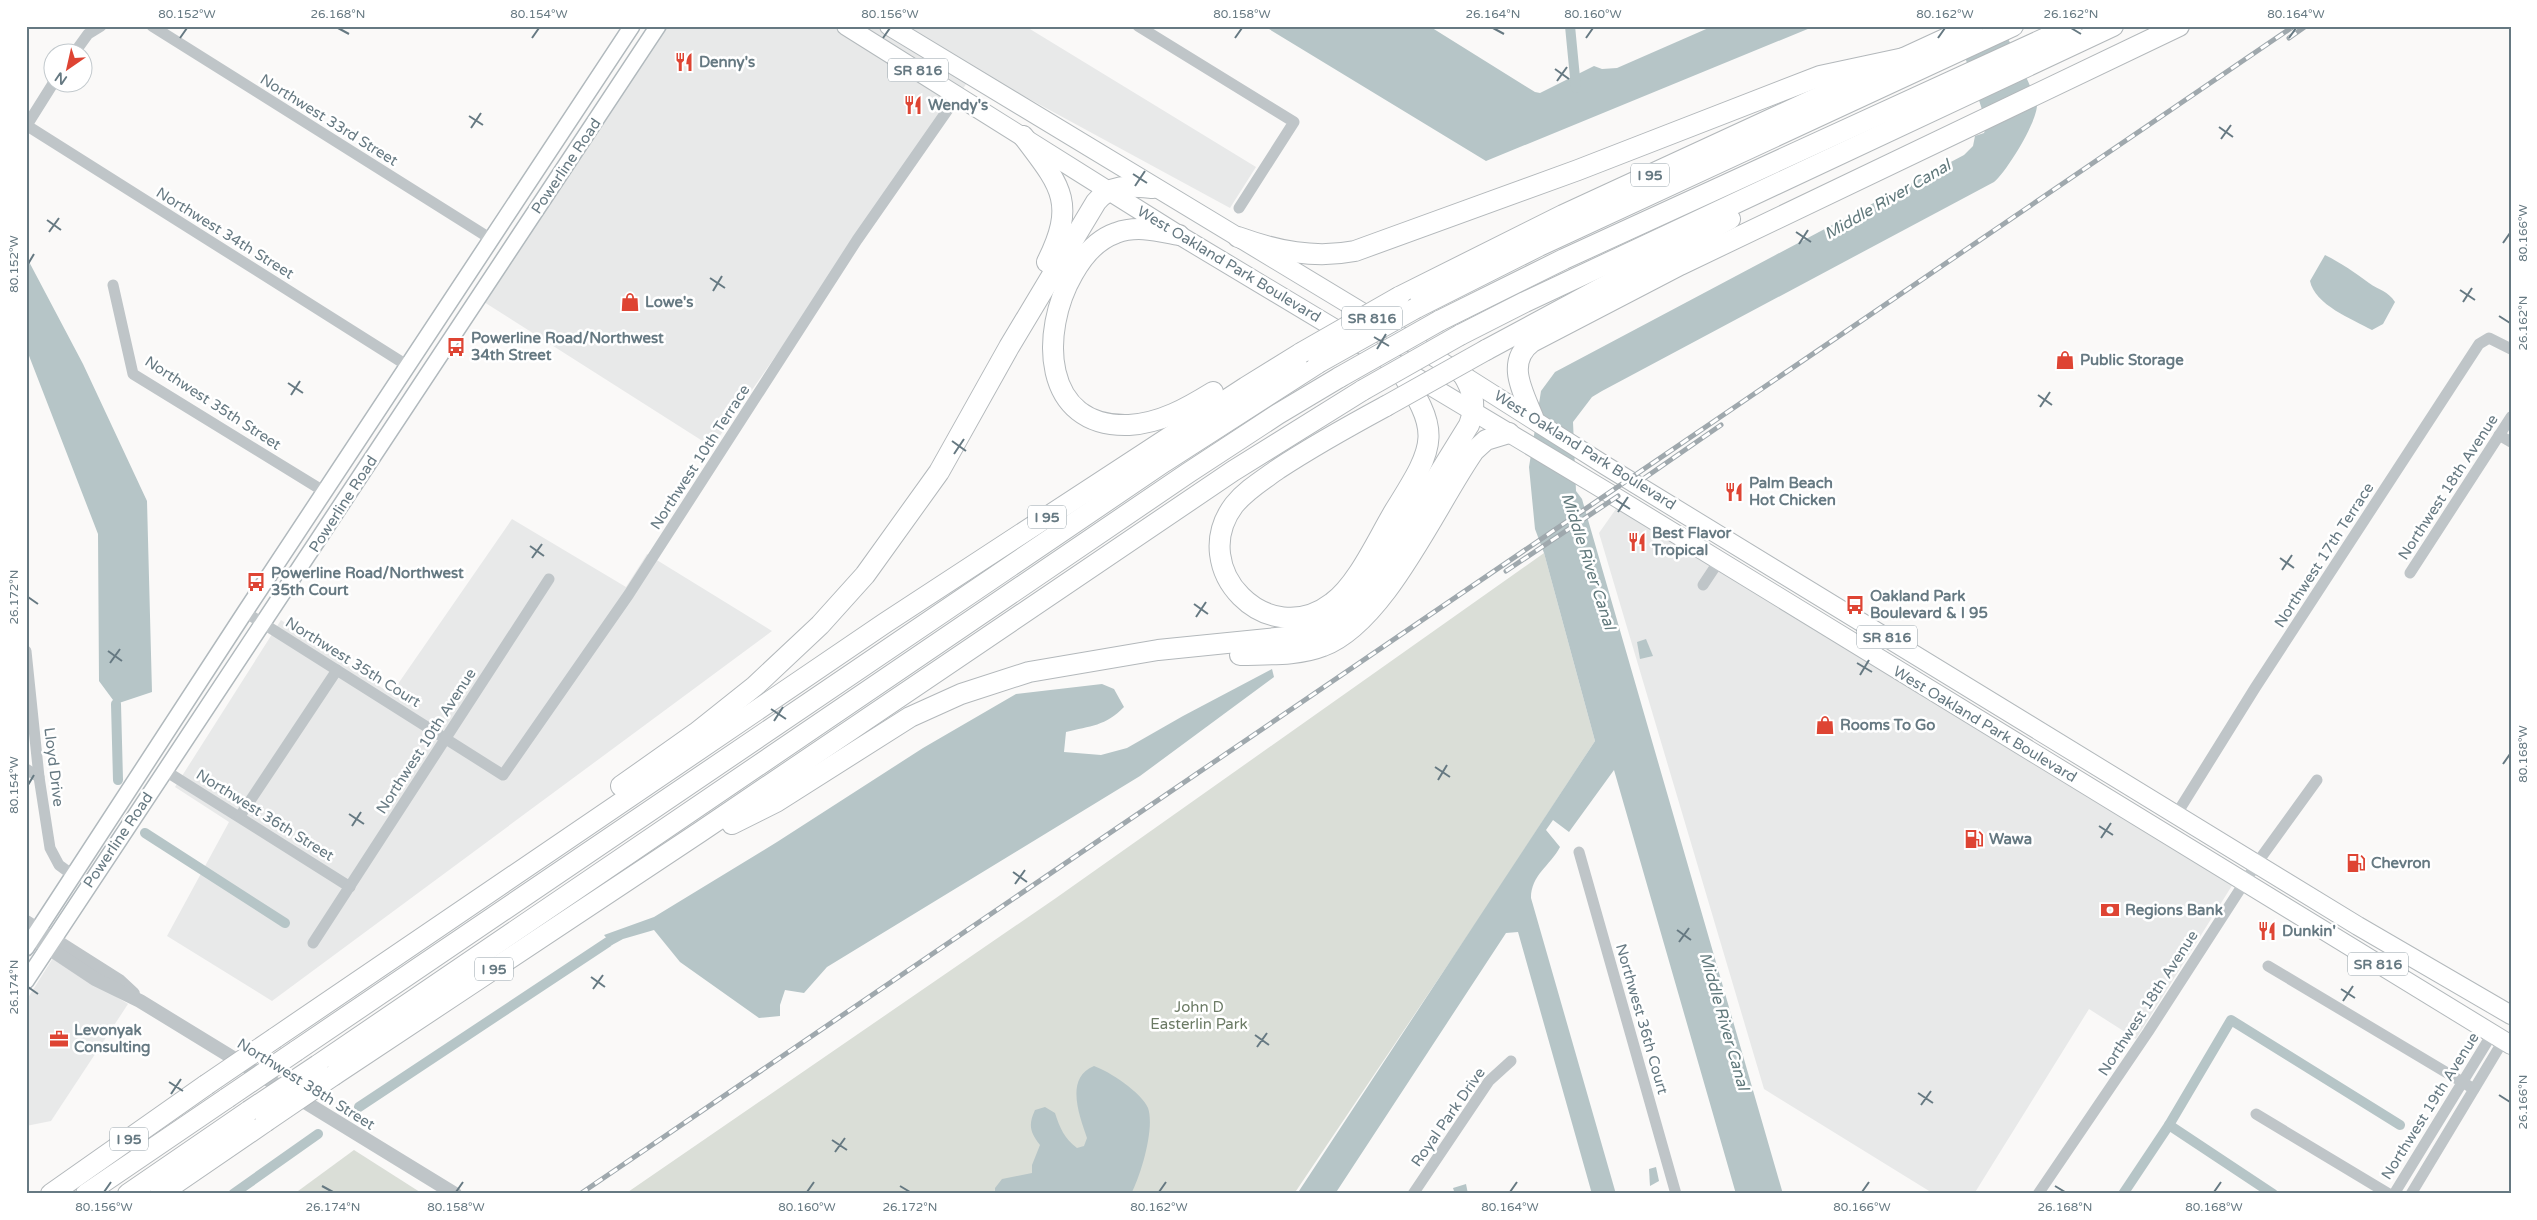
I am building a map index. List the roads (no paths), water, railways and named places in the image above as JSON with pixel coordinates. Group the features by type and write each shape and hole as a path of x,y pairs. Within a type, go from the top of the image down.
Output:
{"highway":[{"path":"2021,59 2072,26"},
{"name":"I 95","path":"160,1194 257,1117 326,1070 654,863 1262,451 1363,390 1460,335 1803,171 1977,79 2021,59 2113,26"},
{"path":"1533,417 1521,388 1516,368 1521,354 1532,342 1680,265 2179,26"},
{"path":"86,1194 1164,462 1318,363 1416,308 1964,37 2010,28"},
{"name":"I 95","path":"52,1194 206,1085 922,598 1246,386 1399,298 1571,211 1904,58 1964,37"},
{"path":"1238,237 1267,247 1301,254 1327,255 1360,249 1597,164 1820,76 1904,58"},
{"path":"326,1070 834,714 1196,468 1340,377 1438,321 1564,259 1977,79"},
{"path":"1009,347 1028,300 1056,243 1063,214 1062,199 1053,176 1023,136"},
{"path":"1396,364 1418,397 1426,415 1429,429 1427,450 1420,470 1359,570 1338,599 1312,614 1297,617 1275,616 1248,603 1229,582 1221,559 1221,538 1230,511 1243,494 1277,470 1386,406 1486,350 1730,220 1803,171"},
{"path":"531,864 595,804 726,710 786,658 835,609 881,555 930,486 1091,208 1108,190 1125,186 1153,188"},
{"path":"1179,235 1146,229 1118,232 1097,243 1078,266 1059,305 1052,335 1051,354 1057,380 1075,406 1088,416 1103,422 1128,425 1150,422 1174,414 1219,388 1301,353"},
{"path":"654,863 776,802 896,726 942,702 1012,677 1158,650 1306,635 1338,621 1358,603 1369,588 1467,430 1473,411 1472,393 1462,373"},
{"path":"1081,664 1294,652 1322,647 1337,639 1363,620 1379,600 1478,446 1490,438 1514,435"},
{"path":"834,714 967,650"},
{"path":"574,863 692,754"},
{"path":"128,1194 257,1117"}],"main road":[{"name":"Powerline Road","path":"30,934 74,876 245,612 632,26"},
{"name":"Powerline Road","path":"26,981 658,26"},
{"name":"West Oakland Park Boulevard","path":"846,26 1179,235 1514,435 2502,1040"},
{"name":"West Oakland Park Boulevard","path":"889,26 1153,188 1238,237 1462,373 1533,417 1606,466 2358,926 2511,1015"},
{"path":"958,95 975,90 997,92"},
{"path":"555,143 554,159 561,173"},
{"path":"535,213 541,185 541,163"},
{"path":"427,376 422,360 428,335"},
{"path":"404,410 410,383 408,366"},
{"path":"1704,526 1717,541 1719,561 1737,553 1753,556"},
{"path":"1864,650 1888,650 1898,644"},
{"path":"1957,707 1967,700 1988,699"},
{"path":"2151,825 2162,824 2176,815"}],"street":[{"path":"82,42 88,34 101,26"},
{"name":"Northwest 33rd Street","path":"152,26 490,239"},
{"path":"1138,26 1294,122 1238,208"},
{"path":"27,125 48,92"},
{"name":"Northwest 10th Terrace","path":"446,738 503,775 630,594 858,240 958,95"},
{"name":"Northwest 34th Street","path":"27,125 408,366"},
{"name":"Northwest 35th Street","path":"114,285 133,374 325,492"},
{"name":"Northwest 17th Terrace","path":"2176,815 2261,679 2479,344 2489,338 2511,349"},
{"name":"Northwest 18th Avenue","path":"2410,573 2511,417"},
{"path":"2499,435 2511,442"},
{"path":"1703,585 1719,561"},
{"name":"Northwest 10th Avenue","path":"313,944 549,579"},
{"name":"Northwest 35th Court","path":"245,612 446,738"},
{"name":"Lloyd Drive","path":"26,651 50,848 60,865 74,876"},
{"path":"240,816 337,670"},
{"path":"26,769 40,777"},
{"name":"Northwest 36th Street","path":"164,770 240,816 350,887"},
{"name":"Northwest 18th Avenue","path":"2038,1194 2148,1032 2246,883 2257,863 2317,780"},
{"name":"Northwest 36th Court","path":"1580,852 1676,1194"},
{"name":"Northwest 38th Street","path":"30,934 50,943 101,983 140,1001 454,1194"},
{"path":"2268,966 2474,1089"},
{"name":"Northwest 19th Avenue","path":"2394,1194 2462,1082 2502,1040"},
{"name":"Northwest 19th Avenue","path":"2411,1194 2502,1040"},
{"name":"Royal Park Drive","path":"1413,1194 1489,1080 1511,1061"},
{"path":"2256,1114 2388,1194"}],"water":[{"path":"1264,26 1429,26 1535,92 1540,93 1594,66 1602,69 1617,68 1713,26 1815,26 1486,161"},
{"name":"Middle River Canal","path":"1955,26 2002,26 2037,105 2036,113 2027,134 2000,176 1994,182 1602,391 1592,397 1573,422 1576,491 1582,499 1783,1194 1736,1194 1614,770 1569,832 1553,820 1546,830 1560,847 1534,883 1531,898 1616,1194 1592,1194 1518,932 1506,933 1335,1194 1297,1194 1595,741 1544,553 1535,529 1529,467 1541,391 1555,372 1964,155 1973,146 1975,136 1984,133 1987,125"},
{"path":"2325,255 2392,298 2395,302 2383,324 2372,330 2335,310 2313,290 2310,281"},
{"path":"26,256 83,364 147,501 152,692 116,704 99,681 98,534 26,348"},
{"path":"1646,639 1653,656 1640,659 1637,642"},
{"path":"1272,669 1274,677 1140,776 827,967 804,993 785,990 780,1005 780,1016 759,1018 680,962 654,930 623,939 612,945 604,935 654,917 777,842 923,748 1016,694 1102,684 1114,689 1124,707 1104,722 1066,732 1064,752 1101,755 1127,748"},
{"path":"1094,1066 1132,1089 1145,1102 1148,1108 1150,1127 1146,1151 1131,1194 995,1194 995,1188 1002,1179 1032,1173 1032,1165 1040,1145 1031,1128 1031,1120 1035,1110 1045,1107 1055,1113 1061,1128 1069,1140 1077,1148 1084,1146 1087,1138 1078,1109 1077,1089 1079,1079"},
{"path":"1656,1167 1659,1181 1650,1186 1649,1169"},
{"path":"1466,1184 1468,1194 1455,1194 1453,1188"}],"waterway":[{"path":"1570,26 1576,88"},
{"path":"116,704 118,780"},
{"path":"145,833 285,923"},
{"path":"359,1107 608,942"},
{"path":"2123,1194 2169,1125 2231,1020 2400,1125"},
{"path":"2169,1125 2273,1194"},
{"path":"233,1194 318,1134"}],"railway":[{"path":"580,1194 2294,26"},
{"path":"2289,38 2306,26"},
{"path":"1643,479 1721,425"},
{"path":"1506,571 1618,496"}],"place":[{"name":"Denny's","path":"684,62"},
{"name":"Wendy's","path":"913,105"},
{"name":"Lowe's","path":"630,302"},
{"name":"Powerline Road/Northwest 34th Street","path":"456,347"},
{"name":"Public Storage","path":"2065,360"},
{"name":"Palm Beach Hot Chicken","path":"1734,492"},
{"name":"Best Flavor Tropical","path":"1637,542"},
{"name":"Powerline Road/Northwest 35th Court","path":"256,582"},
{"name":"Oakland Park Boulevard & I 95","path":"1855,605"},
{"name":"Rooms To Go","path":"1825,725"},
{"name":"Wawa","path":"1974,839"},
{"name":"Chevron","path":"2356,863"},
{"name":"Regions Bank","path":"2110,910"},
{"name":"Dunkin'","path":"2267,931"},
{"name":"Levonyak Consulting","path":"59,1039"}],"park label":[{"name":"John D Easterlin Park","path":"1199,1016"}]}
